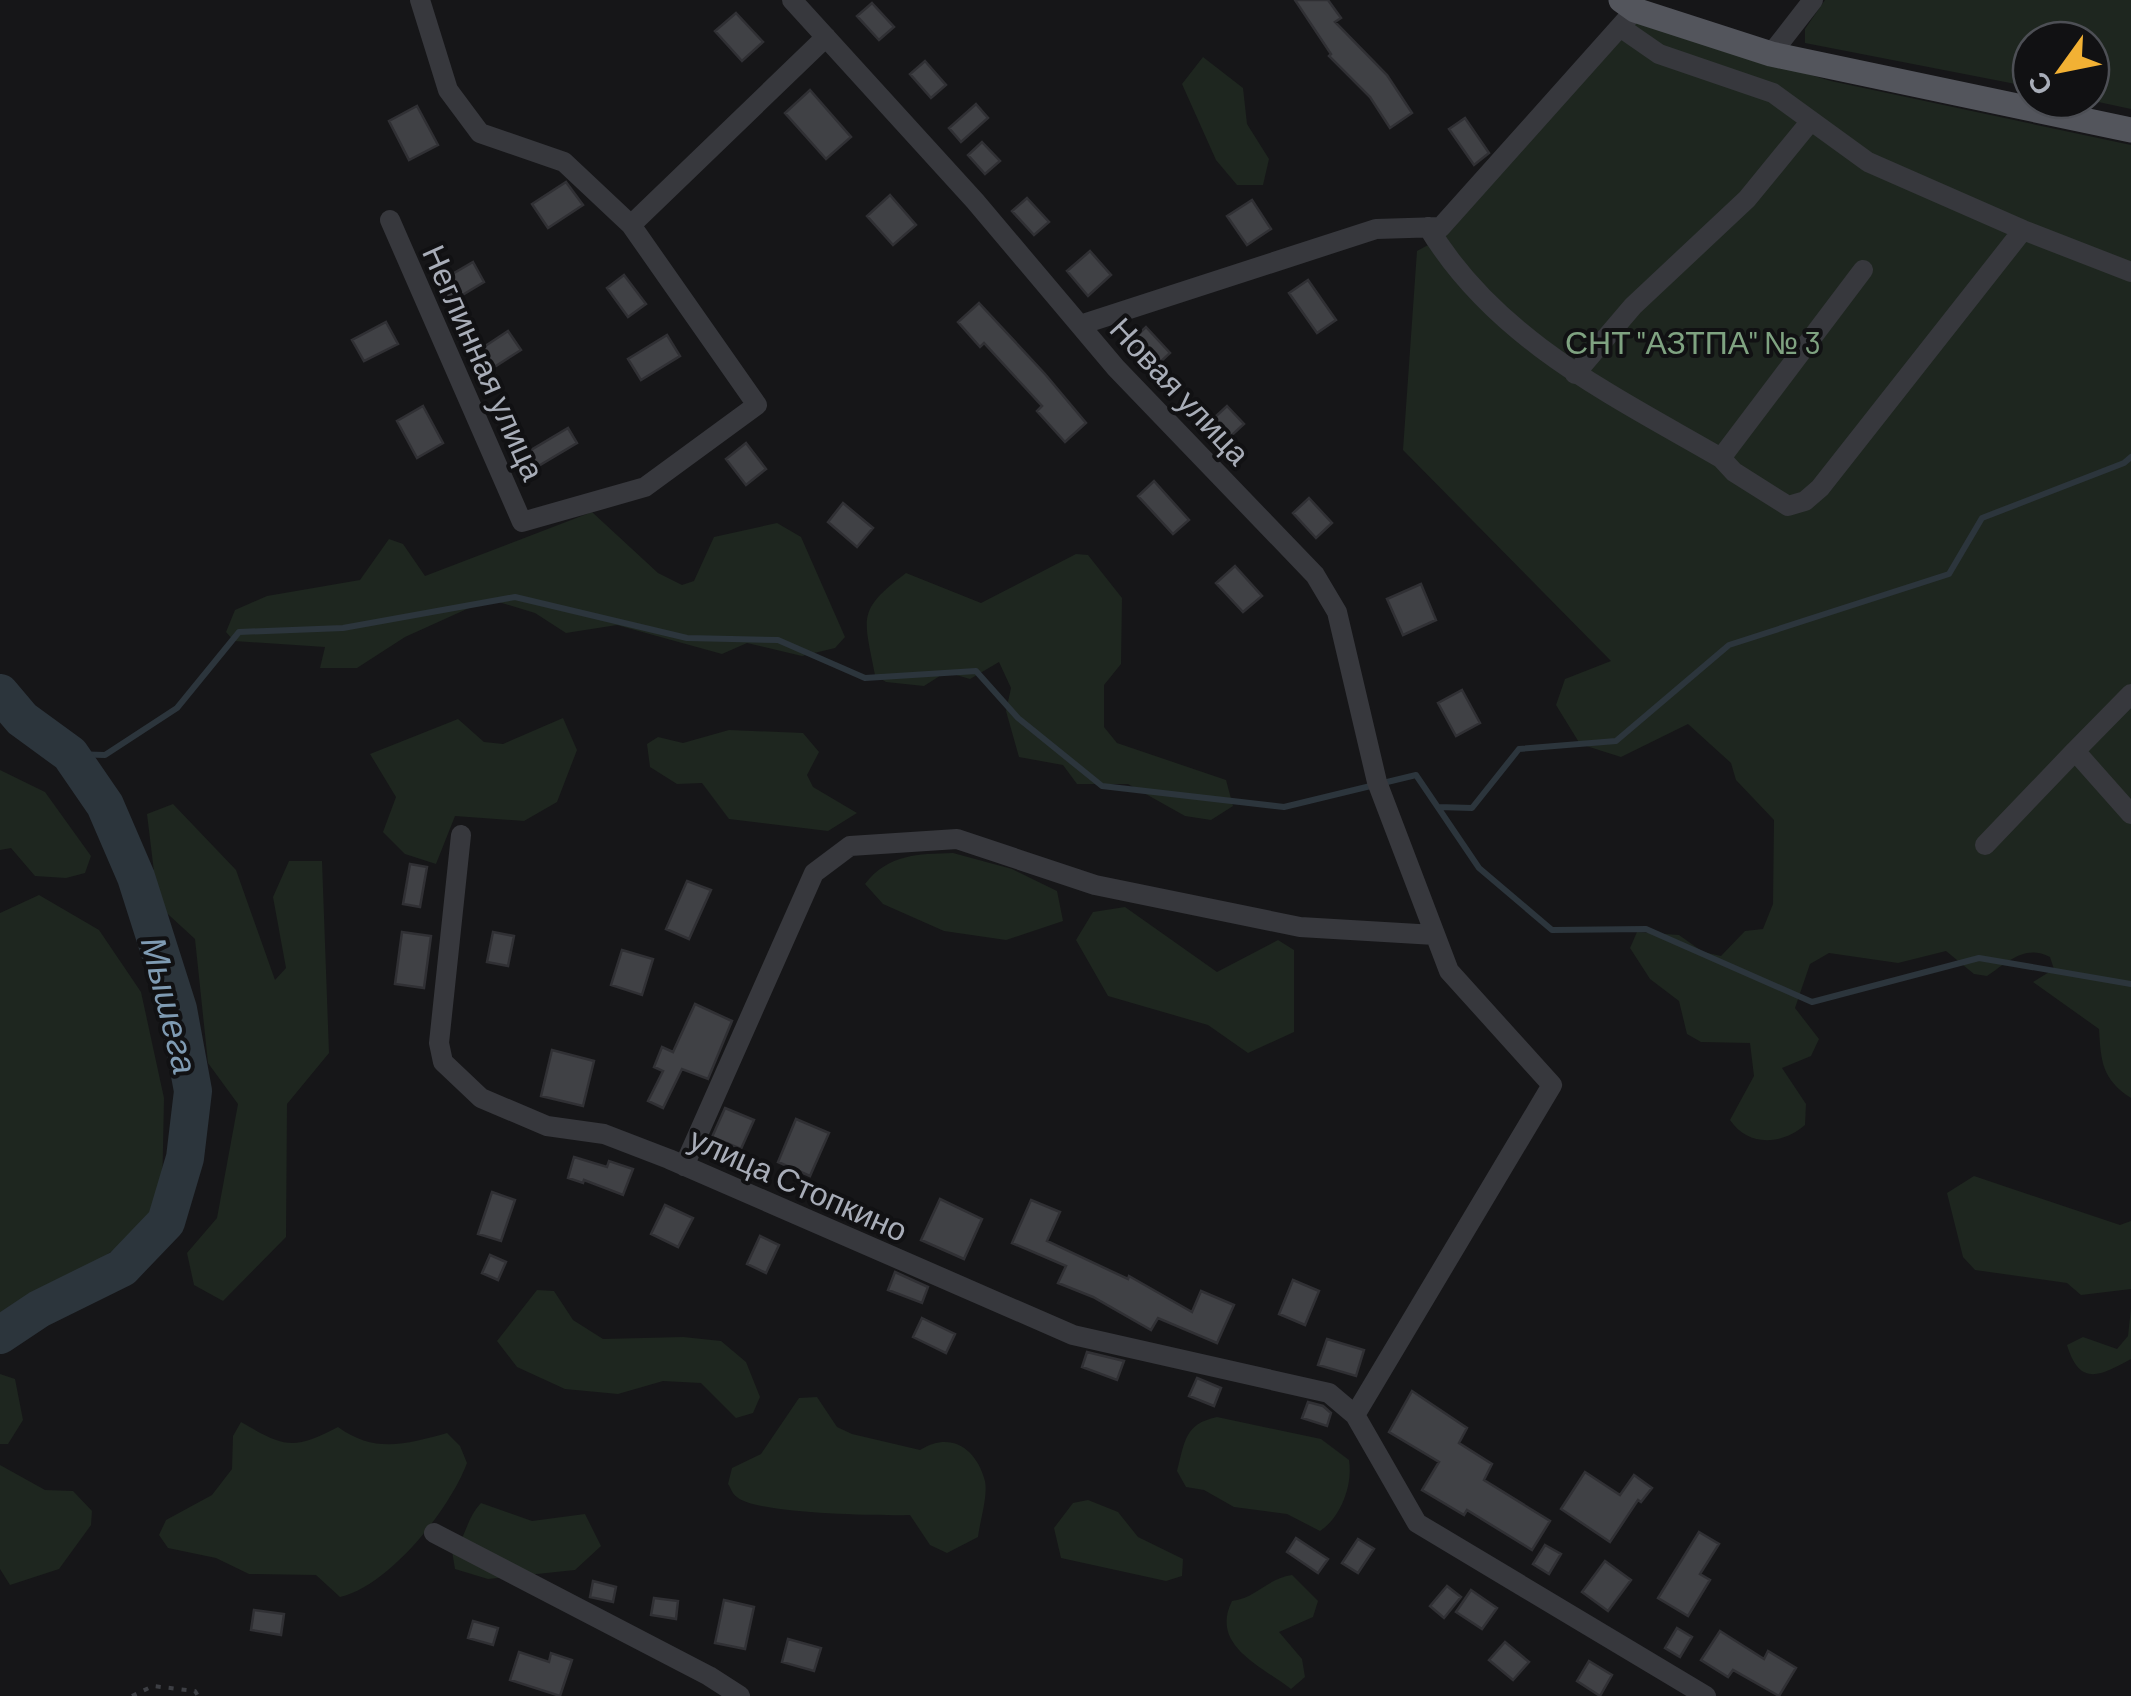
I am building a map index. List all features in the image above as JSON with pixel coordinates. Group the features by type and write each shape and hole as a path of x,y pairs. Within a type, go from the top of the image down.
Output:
{"main road":[{"path":"1625,12 1770,54 2131,130"}],"street":[{"name":"Неглинная улица","path":"390,220 522,522 645,486 757,405 632,225 564,162 480,133 448,90 420,0"},
{"name":"Новая улица","path":"792,0 975,201 1116,368 1315,575 1337,612 1377,782 1449,972 1552,1086 1355,1414"},
{"path":"1770,54 1813,0"},
{"path":"1080,326 1376,229 1441,227 1625,12 1659,54 1773,92 1868,162 2131,272"},
{"path":"632,225 826,37"},
{"path":"1575,374 1633,306 1747,199 1810,122"},
{"path":"1428,227 1472,288 1514,329 1575,374 1720,458 1734,472 1788,506 1805,501 1820,488 2023,230"},
{"path":"1720,458 1864,270"},
{"path":"1985,845 2131,694"},
{"path":"2075,751 2131,814"},
{"name":"улица Стопкино","path":"461,836 439,1043 443,1062 481,1098 547,1126 604,1134 684,1166 1072,1336 1329,1393 1355,1414"},
{"path":"684,1166 814,873 850,846 957,839 1095,886 1281,924 1435,936"},
{"path":"1355,1414 1417,1523 1706,1696"},
{"path":"434,1533 740,1696"}],"path":[{"path":"132,1696 152,1686 195,1691 198,1696"}],"green space":[{"path":"1825,0 2131,0 2131,109 2111,105 2111,20 2011,20 2011,83 1805,43 1805,29"},
{"name":"СНТ \"АЗТПА\" № 3","path":"1634,22 1831,81 2131,145 2131,1098 2114,1084 2105,1069 2099,1029 2033,982 2054,969 2050,957 2025,954 1987,976 1974,974 1946,951 1898,963 1829,953 1810,964 1795,1008 1819,1039 1811,1056 1782,1068 1806,1104 1805,1125 1786,1136 1766,1140 1737,1129 1730,1120 1754,1076 1750,1043 1701,1042 1687,1034 1679,1001 1650,979 1630,948 1637,932 1679,935 1703,952 1721,956 1745,931 1763,929 1773,904 1774,820 1736,780 1731,763 1688,724 1621,757 1580,744 1556,705 1565,679 1611,661 1403,450 1417,251 1443,237"},
{"path":"1203,57 1243,88 1247,124 1269,159 1263,185 1237,185 1216,160 1182,84"},
{"path":"592,512 658,573 682,585 694,581 714,537 777,523 801,537 845,637 835,648 802,656 747,643 722,654 617,625 566,633 535,613 489,599 405,637 357,668 320,668 325,647 234,641 226,632 235,610 267,596 360,580 389,539 403,544 425,576"},
{"path":"1076,554 1088,555 1122,598 1121,664 1104,685 1104,727 1117,743 1226,780 1233,806 1211,820 1185,816 1128,784 1077,784 1063,765 1019,757 1006,711 1011,688 999,662 970,679 946,672 924,686 886,682 875,675 868,616 879,597 906,573 981,603"},
{"path":"563,718 577,750 557,802 524,821 455,816 436,864 405,854 383,832 396,797 370,754 458,719 484,742 503,744"},
{"path":"729,730 803,733 819,752 807,775 813,787 857,813 828,831 729,819 702,783 677,784 650,767 647,744 658,737 683,743"},
{"path":"0,770 45,792 91,856 85,873 66,878 35,876 11,848 0,850"},
{"path":"173,804 236,870 275,980 286,968 273,897 289,861 322,861 329,1053 287,1104 286,1237 223,1301 194,1285 187,1253 217,1218 238,1104 208,1063 195,939 158,905 147,814"},
{"path":"953,853 1012,869 1057,891 1063,921 1006,940 944,931 883,904 865,884 894,861"},
{"path":"39,895 99,930 141,992 164,1098 162,1197 140,1233 0,1324 0,913"},
{"path":"1125,907 1217,972 1278,940 1294,950 1294,1032 1248,1053 1208,1025 1108,996 1076,940 1093,912"},
{"path":"1974,1176 2120,1225 2131,1221 2131,1289 2081,1295 2067,1283 1975,1270 1963,1257 1947,1193"},
{"path":"537,1290 554,1291 573,1320 603,1339 683,1337 721,1341 746,1362 760,1397 753,1413 736,1418 701,1383 663,1381 618,1394 565,1389 517,1367 497,1341"},
{"path":"2131,1308 2131,1359 2101,1373 2085,1373 2078,1368 2067,1345 2083,1337 2117,1349 2128,1336"},
{"path":"0,1374 15,1379 23,1420 8,1444 0,1444"},
{"path":"817,1397 837,1427 852,1434 920,1450 931,1444 951,1442 968,1451 981,1469 986,1487 978,1537 947,1553 930,1545 910,1515 792,1510 748,1503 735,1496 728,1484 732,1468 761,1454 799,1398"},
{"path":"1217,1417 1321,1439 1349,1460 1344,1500 1334,1518 1320,1531 1287,1514 1234,1507 1204,1490 1186,1487 1177,1471 1184,1443 1198,1424"},
{"path":"241,1422 289,1443 310,1440 338,1427 378,1444 405,1443 447,1433 460,1446 467,1463 447,1502 416,1543 378,1578 340,1597 316,1575 249,1574 216,1558 168,1548 159,1535 166,1520 212,1495 232,1469 233,1436"},
{"path":"0,1465 45,1490 73,1491 92,1511 91,1525 59,1569 10,1585 0,1569"},
{"path":"1088,1500 1118,1512 1138,1537 1183,1559 1182,1576 1166,1581 1061,1558 1054,1528 1073,1503"},
{"path":"481,1503 532,1521 585,1514 601,1546 575,1570 488,1579 455,1569 452,1551"},
{"path":"1292,1575 1318,1601 1313,1617 1279,1632 1302,1659 1305,1677 1291,1689 1233,1642 1227,1616 1232,1601"}],"building":[{"path":"1295,0 1328,0 1341,18 1335,22 1387,75 1412,113 1390,128 1370,97 1329,56"},
{"path":"872,3 894,27 879,40 857,16"},
{"path":"736,13 763,42 742,61 715,31"},
{"path":"925,61 946,85 931,98 910,74"},
{"path":"810,90 851,137 826,159 785,113"},
{"path":"976,104 988,118 961,142 949,128"},
{"path":"417,106 438,145 409,160 389,121"},
{"path":"1465,118 1489,153 1474,165 1449,129"},
{"path":"982,142 1000,161 985,174 968,155"},
{"path":"566,182 583,205 548,228 532,204"},
{"path":"890,195 916,225 893,245 867,216"},
{"path":"1027,198 1049,222 1034,235 1012,211"},
{"path":"1252,200 1271,229 1247,245 1227,216"},
{"path":"1090,251 1111,275 1088,296 1067,271"},
{"path":"473,262 484,282 449,303 437,283"},
{"path":"624,275 646,304 628,317 607,288"},
{"path":"1308,280 1336,320 1317,333 1289,293"},
{"path":"979,303 1086,423 1065,442 1037,411 1042,406 984,343 980,347 958,322"},
{"path":"386,322 398,344 364,361 352,340"},
{"path":"1146,327 1170,353 1154,368 1131,341"},
{"path":"508,331 521,350 485,373 473,354"},
{"path":"667,335 680,356 641,380 628,359"},
{"path":"423,406 443,443 417,458 397,421"},
{"path":"1227,406 1244,424 1220,446 1203,428"},
{"path":"568,428 577,443 535,468 526,453"},
{"path":"746,443 766,469 746,485 726,459"},
{"path":"1154,481 1189,520 1173,534 1138,496"},
{"path":"1309,498 1332,523 1316,538 1293,513"},
{"path":"843,503 873,528 857,547 828,522"},
{"path":"1235,566 1262,596 1243,612 1216,583"},
{"path":"1421,584 1436,620 1403,635 1387,599"},
{"path":"1462,690 1480,723 1456,736 1438,703"},
{"path":"410,864 427,867 420,907 403,904"},
{"path":"687,881 711,890 689,939 666,929"},
{"path":"402,932 431,936 424,988 395,984"},
{"path":"493,932 514,936 508,966 487,962"},
{"path":"622,950 653,959 642,995 611,985"},
{"path":"695,1004 732,1021 708,1079 682,1069 663,1108 648,1101 663,1071 654,1067 662,1047 673,1052"},
{"path":"552,1050 594,1061 583,1106 541,1096"},
{"path":"725,1108 754,1120 741,1149 712,1137"},
{"path":"796,1119 829,1133 810,1176 778,1162"},
{"path":"574,1157 607,1167 609,1161 633,1169 623,1195 568,1178"},
{"path":"492,1192 515,1200 501,1241 478,1234"},
{"path":"940,1199 982,1219 964,1259 921,1240"},
{"path":"1031,1200 1060,1212 1047,1241 1128,1279 1129,1276 1192,1312 1201,1291 1234,1305 1217,1343 1158,1318 1151,1330 1093,1297 1058,1283 1066,1266 1012,1243"},
{"path":"665,1205 693,1218 678,1247 651,1234"},
{"path":"760,1236 779,1245 766,1273 747,1264"},
{"path":"490,1255 506,1262 498,1280 482,1273"},
{"path":"895,1272 928,1287 922,1303 888,1290"},
{"path":"1293,1280 1319,1291 1305,1325 1279,1314"},
{"path":"922,1318 955,1334 946,1353 913,1337"},
{"path":"1327,1339 1364,1350 1356,1376 1318,1365"},
{"path":"1087,1352 1124,1361 1117,1380 1082,1367"},
{"path":"1197,1378 1221,1388 1214,1406 1189,1396"},
{"path":"1412,1391 1467,1428 1459,1443 1492,1464 1484,1480 1550,1521 1532,1550 1467,1510 1464,1515 1422,1490 1439,1462 1389,1432"},
{"path":"1308,1402 1331,1413 1327,1426 1302,1418"},
{"path":"1585,1472 1620,1495 1634,1475 1652,1488 1641,1502 1638,1500 1610,1542 1561,1509"},
{"path":"1699,1532 1719,1544 1700,1574 1710,1580 1688,1616 1658,1598"},
{"path":"1296,1538 1328,1559 1318,1573 1287,1552"},
{"path":"1358,1539 1374,1549 1358,1573 1342,1563"},
{"path":"1545,1545 1561,1554 1549,1574 1533,1564"},
{"path":"1605,1561 1631,1580 1608,1611 1582,1592"},
{"path":"593,1581 616,1587 613,1602 590,1597"},
{"path":"1447,1586 1461,1597 1444,1618 1430,1606"},
{"path":"1471,1590 1497,1608 1482,1629 1456,1612"},
{"path":"654,1598 678,1601 676,1619 651,1615"},
{"path":"724,1600 754,1607 745,1649 715,1643"},
{"path":"254,1610 284,1614 281,1635 251,1630"},
{"path":"473,1621 498,1628 493,1645 468,1638"},
{"path":"1677,1628 1692,1637 1680,1657 1665,1648"},
{"path":"1720,1631 1764,1659 1768,1651 1796,1668 1779,1696 1733,1670 1728,1677 1701,1660"},
{"path":"788,1639 821,1648 814,1671 782,1662"},
{"path":"1505,1642 1529,1662 1513,1680 1489,1660"},
{"path":"519,1652 549,1662 551,1653 572,1660 560,1696 510,1680"},
{"path":"1589,1661 1612,1675 1600,1696 1577,1681"}],"waterway":[{"path":"1438,807 1472,808 1519,749 1616,741 1729,645 1949,574 1982,518 2131,457"},
{"path":"70,754 105,755 177,708 239,632 343,628 515,597 687,638 778,640 865,678 976,671 1018,718 1102,786 1284,807 1416,775 1479,868 1552,930 1646,929 1812,1002 1979,958 2131,984"},
{"name":"Мышега","path":"0,693 22,719 70,754 105,805 136,877 178,1009 193,1091 185,1158 166,1222 122,1268 39,1309 0,1335"}]}
